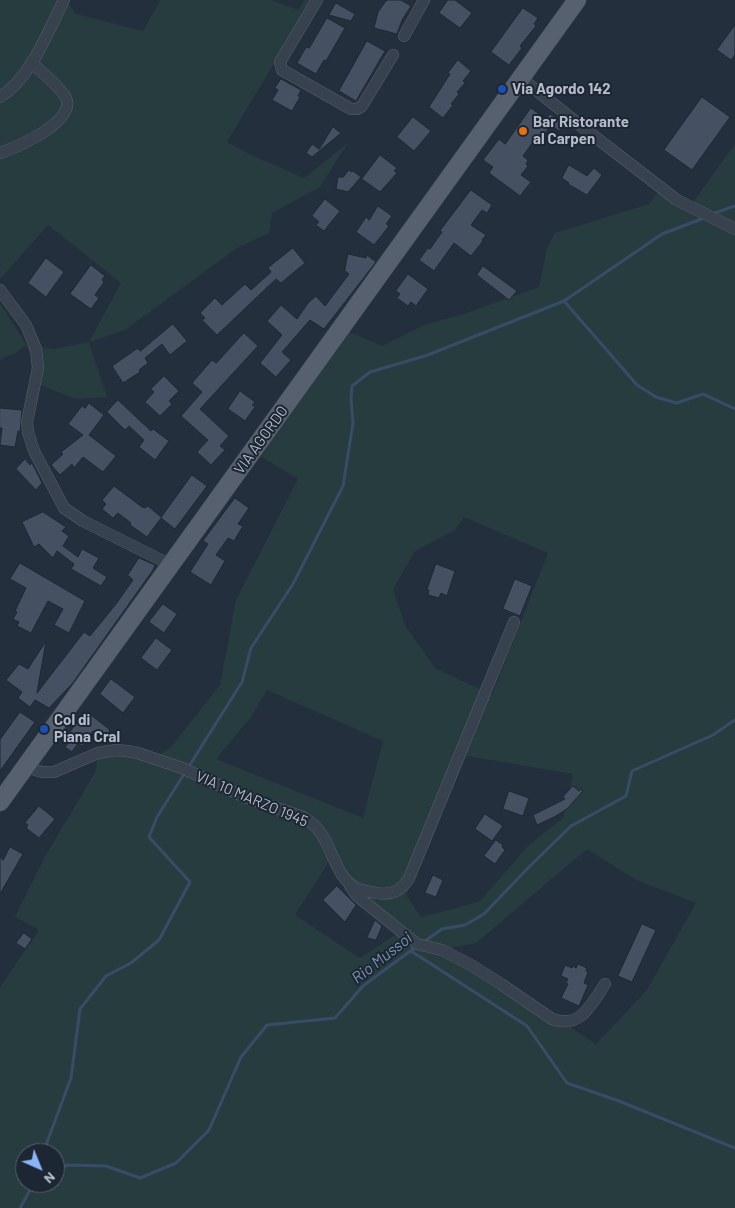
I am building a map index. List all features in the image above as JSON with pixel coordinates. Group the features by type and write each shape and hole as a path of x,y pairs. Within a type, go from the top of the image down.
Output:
{"main road":[{"name":"VIA AGORDO","path":"0,802 577,0"}],"street":[{"path":"0,96 18,80 31,62 64,0"},
{"path":"317,0 280,62 282,70 351,109 357,110 362,106 392,55"},
{"path":"404,36 424,0"},
{"path":"0,152 44,132 67,111 68,105 63,94 31,62"},
{"path":"521,78 677,200 735,229"},
{"path":"0,290 26,325 36,349 38,368 27,422 28,432 34,451 64,508 84,521 171,565"},
{"path":"346,880 360,889 380,894 395,892 405,884 514,622"},
{"name":"VIA 10 MARZO 1945","path":"26,767 42,772 54,772 98,753 116,750 138,753 182,768 247,798 302,817 310,822 321,833 336,865 357,896 420,945 442,950 471,965 552,1019 560,1022 570,1021 585,1013 605,984"}],"green space":[{"path":"0,0 66,0 76,14 143,31 160,0 271,0 298,10 305,0 312,0 227,142 249,154 304,178 347,144 320,187 272,213 269,233 237,248 125,330 89,342 121,283 48,225 0,279"},
{"path":"735,144 735,1208 0,1208 0,987 39,930 15,917 47,853 96,771 98,749 126,746 161,754 172,746 220,685 236,600 298,479 257,454 345,330 382,346 424,325 464,314 539,287 547,248 555,233 649,204 663,185 678,196 693,202","holes":["464,517 548,553 492,695 435,668 405,625 393,589 415,551 455,530","267,690 383,741 363,818 216,759 251,717","466,756 573,774 563,818 529,845 479,902 421,917 406,895 421,866","587,849 636,880 696,903 647,990 596,1044 451,948 476,943","330,860 398,933 360,958 295,915"]},
{"path":"0,303 26,344 54,349 89,342 107,397 75,399 31,381 32,358 26,345 17,352 0,360"}],"building":[{"path":"387,0 401,0 411,6 402,20 397,34 374,28 378,12"},
{"path":"448,0 455,0 472,13 460,28 439,13"},
{"path":"336,3 355,14 351,21 329,15"},
{"path":"523,8 538,18 534,24 536,26 520,46 522,48 509,65 491,52"},
{"path":"327,18 345,28 326,61 324,60 316,74 297,63 306,47 309,48"},
{"path":"735,25 735,55 731,60 717,50"},
{"path":"367,41 385,51 356,101 339,91"},
{"path":"458,60 471,71 463,81 465,83 457,92 459,94 451,104 453,105 443,118 429,107 450,74 448,73"},
{"path":"281,79 301,90 298,96 300,97 292,111 272,100 278,90 275,88"},
{"path":"702,97 730,117 692,170 664,150"},
{"path":"531,108 546,119 550,114 565,124 559,131 551,125 539,142 535,139 523,156 528,160 526,164 528,166 521,175 531,182 520,196 489,173 493,167 483,160 499,139 505,144"},
{"path":"413,117 431,131 414,151 397,137"},
{"path":"333,127 341,133 312,157 306,153 312,144 319,149"},
{"path":"380,155 397,168 394,171 397,173 380,192 362,179"},
{"path":"569,165 587,176 594,168 602,175 587,195 568,184 562,178"},
{"path":"349,170 361,177 348,192 336,189 338,177 343,177"},
{"path":"471,190 492,205 487,213 482,210 471,225 486,235 471,256 454,243 434,271 419,260 428,248 430,249 442,232 440,231"},
{"path":"325,199 340,211 324,231 316,225 319,222 312,216"},
{"path":"378,206 392,216 386,224 389,226 374,245 356,232 366,217 369,220"},
{"path":"293,248 305,263 281,283 276,279 217,335 202,320 205,318 200,313 215,298 222,305 245,284 251,290 271,272 268,268"},
{"path":"348,254 366,258 367,255 376,262 324,329 310,320 282,352 291,360 276,377 260,363 282,335 267,321 281,305 297,319 308,303 316,296 325,306 349,274 345,271"},
{"path":"46,258 64,272 46,297 28,283"},
{"path":"91,265 105,276 102,280 104,282 95,295 99,298 91,309 70,294"},
{"path":"483,266 517,291 509,300 477,275"},
{"path":"408,274 428,289 416,306 411,302 408,306 397,298 400,294 396,291"},
{"path":"173,324 187,341 170,355 162,344 145,358 148,363 139,370 140,372 123,383 112,366 138,348 140,351"},
{"path":"244,333 258,346 200,409 229,436 220,446 225,450 211,465 197,452 208,440 181,416 202,392 192,383 212,360 216,363"},
{"path":"164,376 179,391 169,401 172,404 160,416 145,402 154,392 151,389"},
{"path":"240,391 255,402 252,405 255,407 245,421 228,409"},
{"path":"118,400 151,431 153,429 169,441 155,460 139,447 144,440 129,426 125,430 107,412"},
{"path":"89,403 104,415 89,435 116,456 103,472 83,457 74,468 72,464 60,475 51,465 63,454 61,452 83,435 68,424 82,406 85,408"},
{"path":"0,408 22,410 20,432 18,431 15,447 0,445 2,428 0,428"},
{"path":"25,459 30,465 32,463 42,483 36,490 16,469"},
{"path":"192,475 207,486 175,529 161,518 147,537 130,525 131,523 118,513 113,518 102,509 106,504 102,500 114,486 142,507 148,506 161,517"},
{"path":"235,498 249,508 238,524 243,526 234,541 228,538 216,555 225,561 211,585 190,572 208,544 203,541"},
{"path":"43,512 66,527 62,531 69,536 63,546 78,557 82,549 99,558 93,568 107,577 101,586 71,569 74,564 57,551 53,558 39,544 34,547 22,522"},
{"path":"139,558 155,565 153,570 72,684 49,708 35,700 30,707 18,698 22,692 6,680 19,664 28,669 46,641 37,693 84,632 90,636 116,604 133,580 128,575"},
{"path":"20,563 85,601 69,633 54,625 63,609 48,601 31,633 17,626 19,622 13,619 26,588 10,579"},
{"path":"436,564 455,571 447,596 441,593 439,598 428,595 429,590 427,590"},
{"path":"515,579 532,586 520,616 503,609"},
{"path":"163,604 177,614 164,633 149,622"},
{"path":"156,638 172,650 157,670 141,658"},
{"path":"111,679 135,697 123,713 100,694"},
{"path":"86,711 110,730 105,739 93,731 82,746 78,743 72,752 65,747 72,738 68,735"},
{"path":"20,712 35,722 0,771 0,740"},
{"path":"573,786 579,791 582,789 583,791 567,809 537,825 533,815 565,799 563,797"},
{"path":"509,791 529,798 523,816 503,809"},
{"path":"39,806 55,819 39,838 26,828 28,825 25,823"},
{"path":"485,814 503,826 492,841 475,829"},
{"path":"496,840 503,845 502,847 505,850 495,864 484,856"},
{"path":"10,847 23,854 0,894 0,857 3,860"},
{"path":"433,875 443,880 436,897 425,893"},
{"path":"337,886 356,905 345,922 323,900"},
{"path":"375,920 382,926 376,940 367,938"},
{"path":"642,924 656,930 632,982 618,976"},
{"path":"24,933 32,939 25,949 16,943"},
{"path":"578,964 587,968 586,971 588,972 584,983 588,985 579,1006 561,998 568,984 566,983 568,979 561,976 565,965 576,968"}],"waterway":[{"path":"712,214 735,206"},
{"path":"47,1143 71,1078 80,1009 106,976 131,963 159,940 190,882 149,837 157,817 242,682 251,648 293,584 343,486 353,423 352,386 370,372 425,356 564,301 662,234 704,218"},
{"path":"564,301 637,385 656,397 677,403 703,394 735,409"},
{"name":"Rio Mussoi","path":"422,943 442,929 465,925 484,914 571,826 626,796 632,771 713,735 735,720"},
{"name":"Rio Mussoi","path":"65,1166 106,1166 140,1178 176,1163 209,1130 241,1057 267,1025 335,1018 363,986 417,946"},
{"path":"411,951 527,1026 567,1083 619,1101 735,1148"},
{"name":"Rio Mussoi","path":"20,1208 28,1193"}],"place":[{"name":"Via Agordo 142","path":"502,89"},
{"name":"Bar Ristorante al Carpen","path":"523,131"},
{"name":"Col di Piana Cral","path":"44,729"}]}
